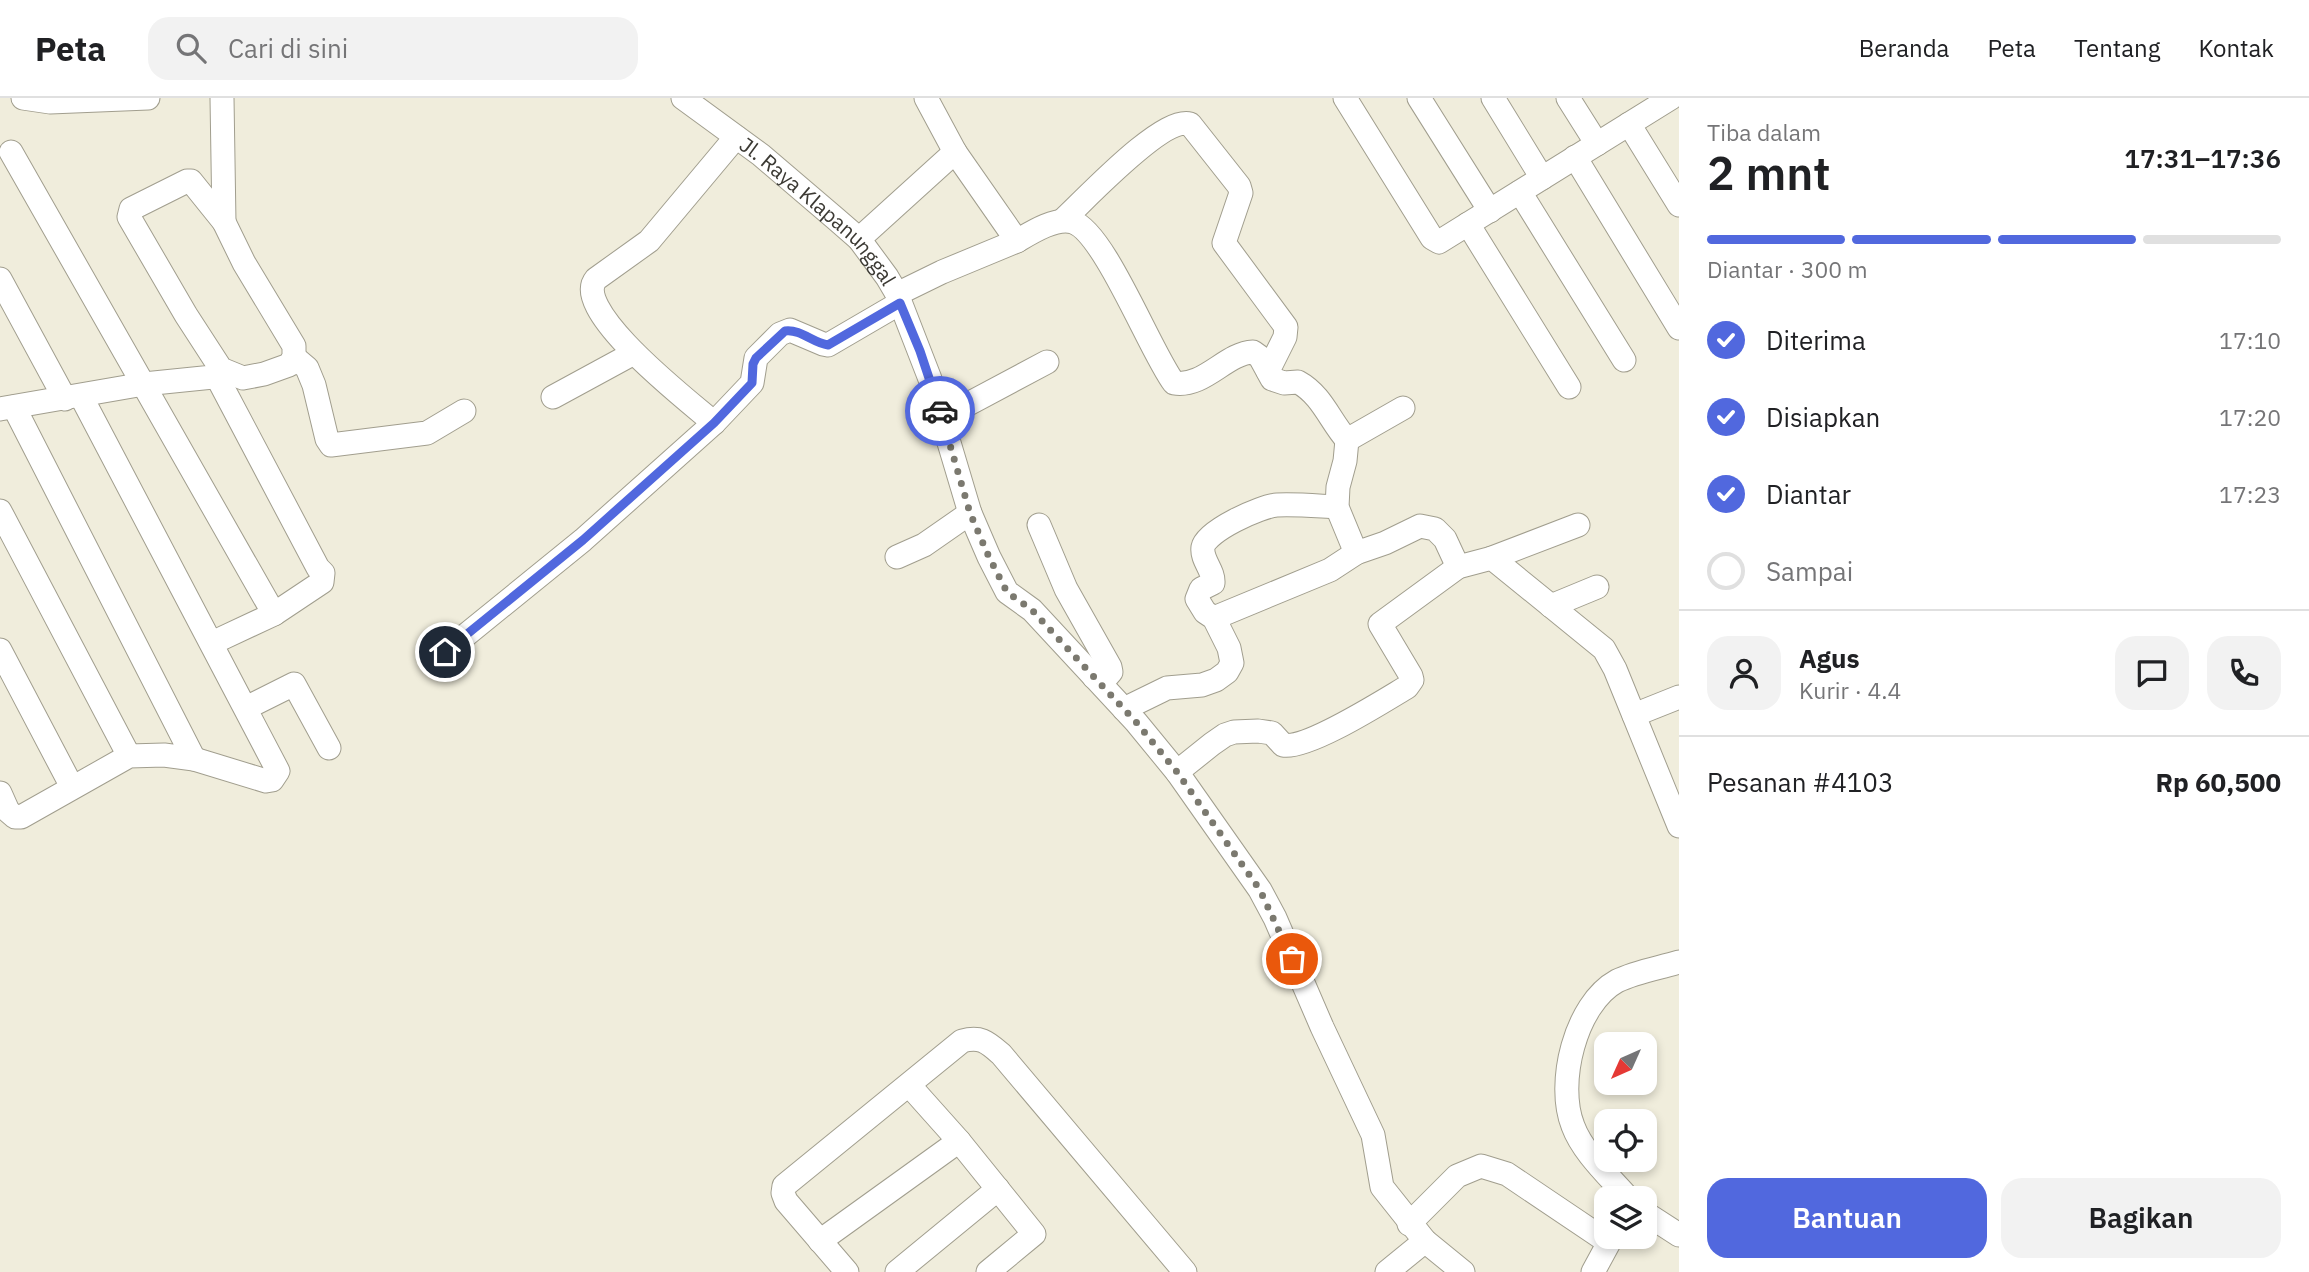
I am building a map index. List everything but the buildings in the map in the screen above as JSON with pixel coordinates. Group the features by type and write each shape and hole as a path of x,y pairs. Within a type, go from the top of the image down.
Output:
{"street":[{"path":"23,98 50,103 148,98"},
{"path":"222,98 224,222"},
{"name":"Jl. Raya Klapanunggal","path":"683,98 709,105 736,137 761,155 859,239 887,276 920,351 970,513 1007,592 1032,610 1124,709 1177,772 1260,890 1373,1135 1382,1187 1417,1233 1463,1272"},
{"path":"926,98 955,152 1017,241"},
{"path":"1345,98 1432,238 1442,242 1671,98"},
{"path":"1419,98 1490,211"},
{"path":"1493,98 1542,178"},
{"path":"1568,98 1597,144"},
{"path":"445,652 583,540 714,423 752,383 756,358 785,331 796,331 828,345 942,272 1017,241 1032,231 1063,220 1137,150 1178,123 1190,124 1239,186 1241,193 1224,243 1286,327 1285,337 1268,371"},
{"path":"1629,124 1679,205"},
{"path":"714,423 634,353 601,314 592,296 592,285 596,279 649,241 736,137"},
{"path":"11,152 274,614"},
{"path":"859,239 955,152"},
{"path":"1575,158 1679,328"},
{"path":"212,643 274,614 322,582 323,573 318,568 218,372 130,217 131,209 191,181 224,222 244,263 290,336 295,357 307,368 331,445 427,433 464,411"},
{"path":"1520,191 1624,360"},
{"path":"1063,220 1080,226 1094,243 1128,297 1174,383 1208,374 1249,351 1260,357 1272,379 1278,382 1295,381 1319,398 1348,440 1339,479 1337,507 1356,553"},
{"path":"1468,224 1569,387"},
{"path":"0,279 73,397 212,643 278,771 272,780 266,781 194,758 164,755 129,757 21,817 15,817 8,811 0,793"},
{"path":"554,397 634,353"},
{"path":"194,758 7,408 218,372 243,377 264,374 289,365 295,357"},
{"path":"942,418 1046,362"},
{"path":"1348,440 1403,408"},
{"path":"1124,709 1167,688 1202,685 1216,680 1227,672 1232,663 1229,648 1214,618 1205,612 1197,598 1200,589 1213,583 1214,576 1203,549 1212,533 1275,505 1337,507"},
{"path":"0,511 129,757"},
{"path":"897,556 924,545 970,513"},
{"path":"1039,525 1066,589 1110,667 1111,671 1104,680 1094,677"},
{"path":"1177,772 1225,735 1243,731 1272,733 1283,745 1295,745 1321,735 1408,687 1411,676 1380,624 1458,568 1578,525"},
{"path":"1214,618 1330,570 1356,553 1420,526 1435,529 1444,539 1458,568"},
{"path":"1492,558 1604,649 1634,715 1668,770 1679,826"},
{"path":"1551,606 1597,587"},
{"path":"0,650 72,787"},
{"path":"246,708 294,684 329,748"},
{"path":"1634,715 1679,697"},
{"path":"1618,1186 1573,1128 1567,1100 1568,1060 1590,1008 1602,992 1618,981 1679,962"},
{"path":"847,1272 786,1201 784,1186 962,1041 974,1038 989,1043 1001,1054 1185,1272"},
{"path":"909,1085 959,1140 1034,1234 988,1272"},
{"path":"820,1241 959,1140"},
{"path":"1387,1272 1457,1176 1480,1166 1507,1174 1594,1230"},
{"path":"897,1272 998,1189"},
{"path":"1657,1221 1679,1235"},
{"path":"1593,1272 1605,1249"}],"way so far":[{"path":"940,411 970,513 1007,592 1032,610 1136,722 1177,772 1260,890 1292,959"}],"route":[{"path":"445,652 583,540 714,423 752,383 756,358 785,331 796,331 828,345 900,303 940,411"}]}
